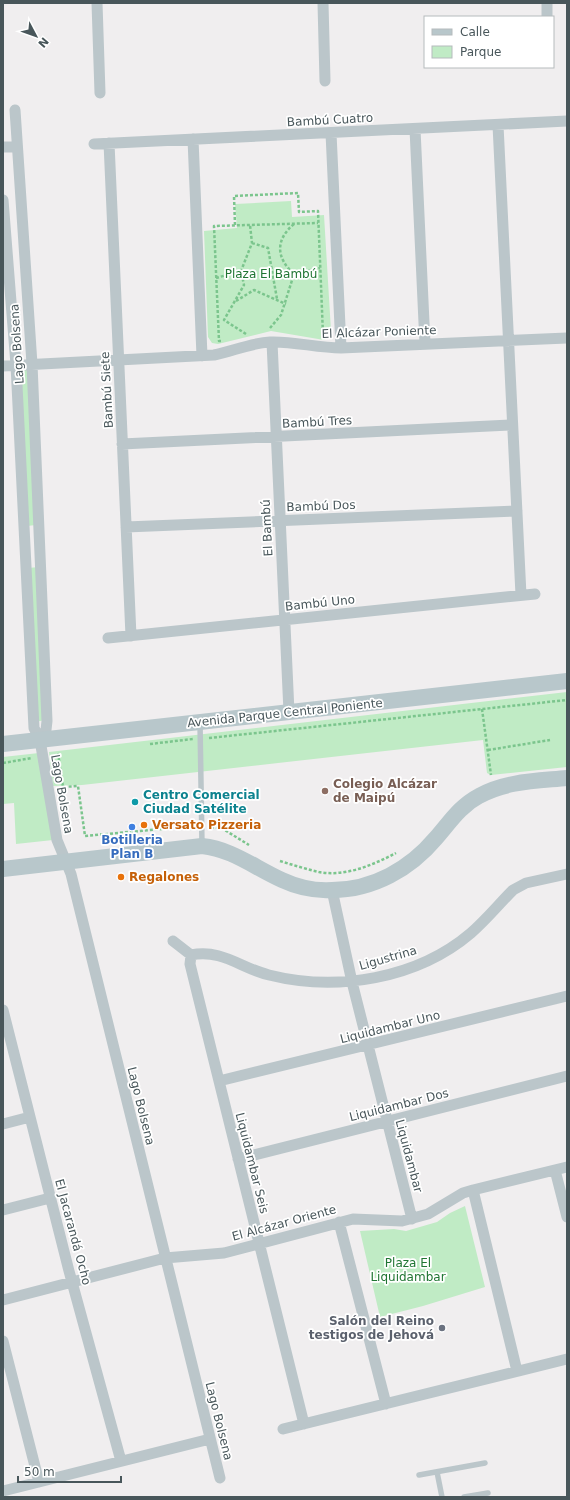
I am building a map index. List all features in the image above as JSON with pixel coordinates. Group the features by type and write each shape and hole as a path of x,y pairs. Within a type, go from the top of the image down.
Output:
{"street":[{"path":"97,3 100,93"},
{"path":"323,3 325,82"},
{"path":"546,3 547,16"},
{"name":"Lago Bolsena","path":"15,110 16,147 32,364 40,553 47,722 42,748"},
{"name":"Bambú Cuatro","path":"94,144 567,121"},
{"path":"498,125 521,595"},
{"path":"415,129 425,344"},
{"path":"331,133 341,348"},
{"path":"193,139 202,356"},
{"name":"Bambú Siete","path":"109,143 131,636"},
{"path":"3,148 16,147"},
{"name":"Lago Bolsena","path":"3,200 16,365 33,723 42,748 57,840 71,874 220,1478"},
{"name":"El Alcázar Poniente","path":"3,366 202,356 225,353 258,343 272,342 321,348 341,348 567,338"},
{"name":"El Bambú","path":"272,342 288,712"},
{"name":"Bambú Tres","path":"122,444 512,425"},
{"name":"Bambú Dos","path":"126,527 517,511"},
{"path":"25,554 40,553"},
{"name":"Bambú Uno","path":"108,638 535,594"},
{"name":"Avenida Parque Central Poniente","path":"3,744 42,748 200,722 567,681"},
{"path":"3,868 202,846 229,852 282,880 297,886 332,890 368,885 404,868 429,846 460,809 487,792 507,785 567,778"},
{"name":"Ligustrina","path":"191,955 215,954 255,971 287,979 352,982 398,972 432,958 471,933 507,896 520,885 567,874"},
{"name":"Liquidambar","path":"332,890 352,982 412,1219"},
{"path":"173,941 191,955"},
{"name":"Liquidambar Seis","path":"191,955 190,964 304,1424"},
{"name":"Liquidambar Uno","path":"219,1081 369,1046 567,996"},
{"name":"El Jacarandá Ocho","path":"3,1010 7,1041 30,1117 72,1282 121,1461"},
{"name":"Liquidambar Dos","path":"238,1159 567,1076"},
{"path":"3,1124 30,1117"},
{"name":"El Alcázar Oriente","path":"3,1300 165,1258 213,1255 353,1219 396,1221 412,1219 428,1214 463,1193 567,1167"},
{"path":"555,1170 567,1217"},
{"path":"473,1190 517,1371"},
{"path":"3,1210 50,1198"},
{"path":"339,1222 386,1404"},
{"path":"3,1341 39,1482"},
{"path":"283,1429 567,1359"},
{"path":"3,1491 210,1439"}],"lane":[{"path":"200,722 202,846"},
{"path":"419,1475 484,1463"},
{"path":"437,1472 442,1497"},
{"path":"464,1497 488,1493"}],"path":[{"path":"235,226 234,196 298,193 299,212 318,211 323,338 316,336"},
{"path":"224,340 219,341 214,226 318,223"},
{"path":"294,224 282,238 280,249 282,260 294,274"},
{"path":"246,334 224,320 244,285 241,271 252,243 250,225"},
{"path":"252,243 268,248 277,298"},
{"path":"294,274 320,268"},
{"path":"216,278 241,271"},
{"path":"270,328 282,315 294,274"},
{"path":"235,301 254,290 277,298 286,304"},
{"path":"264,330 270,328 278,329"},
{"path":"238,336 252,333"},
{"path":"145,744 567,700"},
{"path":"482,709 491,775 485,778"},
{"path":"488,750 550,740"},
{"path":"3,763 42,748 58,754 66,753"},
{"path":"58,754 62,787 78,786 85,836 190,826 223,828 251,846"},
{"path":"277,861 320,872 332,873 369,866 401,849"}],"green space":[{"name":"Plaza El Bambú","path":"291,201 292,217 324,215 331,331 328,338 324,340 271,331 218,344 212,343 208,337 204,231 237,228 235,204"},
{"path":"30,366 36,525 27,526 19,367"},
{"path":"39,567 46,720 34,722 28,568"},
{"path":"567,692 567,767 491,775 487,773 483,740 82,785 53,786 49,752"},
{"path":"39,753 53,840 16,844 14,803 3,804 3,757"},
{"name":"Plaza El Liquidambar","path":"465,1206 485,1287 423,1306 380,1317 360,1231 394,1229 406,1231 437,1222 450,1213"}],"place":[{"name":"Colegio Alcázar de Maipú","path":"325,791"},
{"name":"Centro Comercial Ciudad Satélite","path":"135,802"},
{"name":"Versato Pizzeria","path":"144,825"},
{"name":"Botilleria Plan B","path":"132,827"},
{"name":"Regalones","path":"121,877"},
{"name":"Salón del Reino testigos de Jehová","path":"442,1328"}]}
